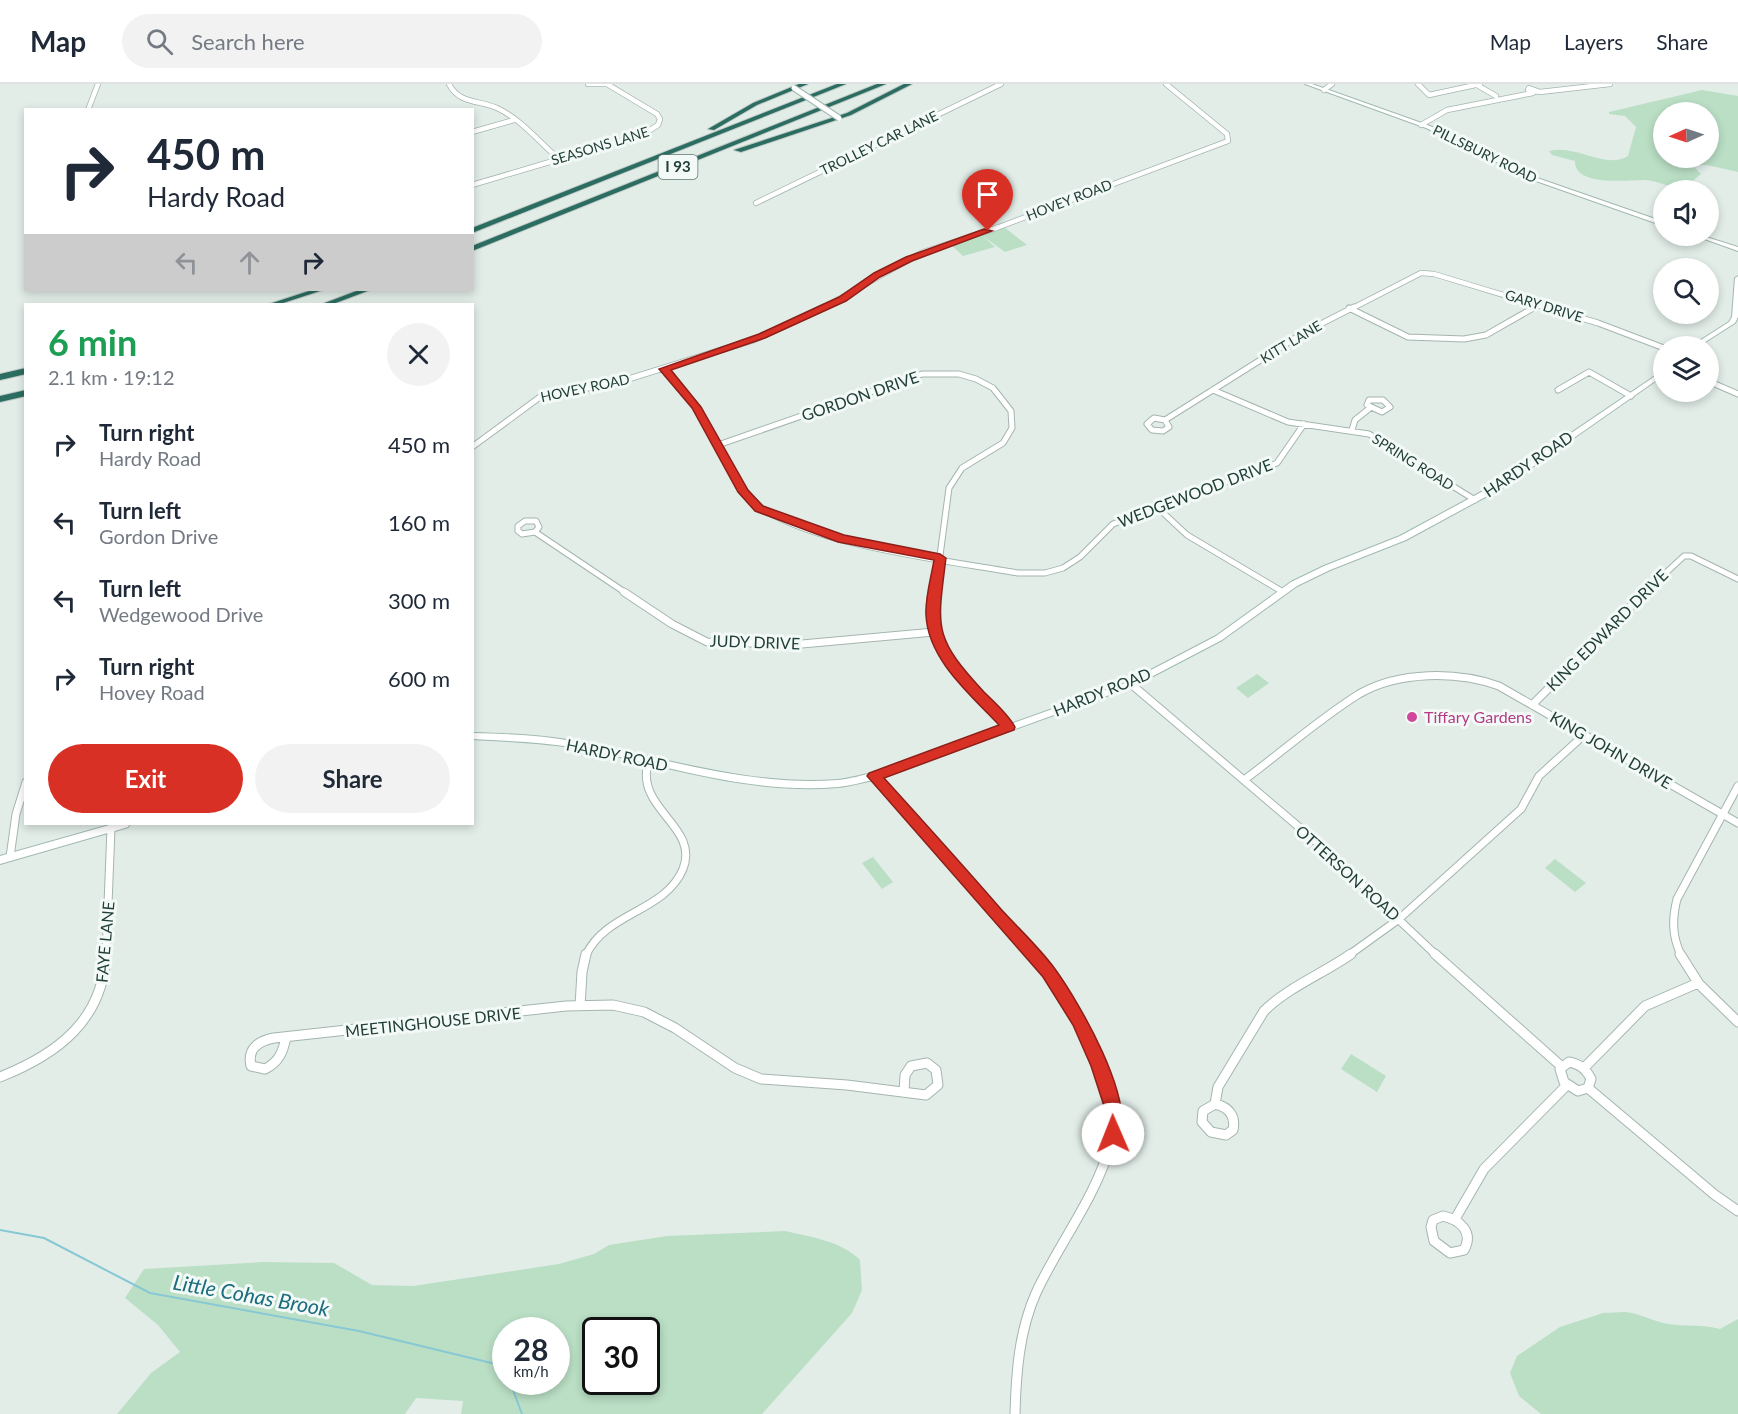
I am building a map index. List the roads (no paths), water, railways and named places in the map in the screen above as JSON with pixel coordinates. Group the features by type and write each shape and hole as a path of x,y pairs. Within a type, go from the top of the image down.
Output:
{"highway":[{"path":"652,159 762,101 805,84"},
{"name":"I 93","path":"474,230 843,84"},
{"name":"I 93","path":"474,248 883,84"},
{"path":"618,191 836,119 909,84"},
{"path":"762,101 773,93 777,86"},
{"path":"276,303 316,291"},
{"path":"329,303 363,291"},
{"path":"0,377 24,371"},
{"path":"0,399 24,393"}],"street":[{"path":"89,108 98,84"},
{"path":"449,84 457,96 499,109 559,159"},
{"name":"SEASONS LANE","path":"474,184 647,133 659,124 657,114 607,84 594,86 588,84"},
{"name":"TROLLEY CAR LANE","path":"756,203 1001,84"},
{"name":"HOVEY ROAD","path":"474,446 540,396 599,387 664,369 778,329 842,299 877,275 923,252 999,227 1228,141 1227,134 1166,84"},
{"name":"PILLSBURY ROAD","path":"1307,84 1419,124 1538,180 1653,220"},
{"path":"1324,90 1332,84"},
{"path":"1418,84 1429,95 1478,85 1496,96"},
{"path":"1439,84 1445,92"},
{"path":"1525,84 1534,90 1610,84"},
{"path":"1419,124 1447,110 1534,90 1588,84"},
{"path":"792,89 836,119"},
{"path":"474,131 514,120"},
{"path":"1719,243 1738,249"},
{"name":"GARY DRIVE","path":"1421,273 1434,274 1539,305 1619,330 1653,344"},
{"name":"KITT LANE","path":"1165,420 1349,308 1421,273"},
{"path":"1714,336 1735,325 1738,278"},
{"path":"1349,308 1407,337 1464,339 1486,336 1539,305"},
{"name":"WEDGEWOOD DRIVE","path":"664,369 696,407 744,492 753,504 766,512 842,539 1018,573 1054,571 1073,563 1113,524 1277,463 1287,452 1304,424"},
{"path":"1558,390 1589,372 1631,396"},
{"name":"GORDON DRIVE","path":"718,445 922,374 953,373 982,381 1008,402 1014,415 1013,428 1003,444 966,465 954,477 947,495 933,609 934,632 947,659 1009,727"},
{"name":"HARDY ROAD","path":"474,736 561,742 648,762 716,774 810,785 846,783 874,776 1131,684 1219,638 1283,592 1327,568 1403,538 1510,480 1653,380"},
{"path":"1719,386 1738,394"},
{"name":"SPRING ROAD","path":"1213,390 1272,417 1352,430 1374,437 1474,500"},
{"path":"1352,430 1355,420 1370,408"},
{"path":"1158,508 1187,535 1283,592"},
{"name":"JUDY DRIVE","path":"535,532 672,624 707,642 802,644 934,632"},
{"name":"KING EDWARD DRIVE","path":"1532,705 1684,556 1698,558 1738,579"},
{"name":"KING JOHN DRIVE","path":"1244,780 1360,694 1387,683 1451,676 1472,677 1492,683 1738,823"},
{"name":"OTTERSON ROAD","path":"1131,684 1244,780 1399,919 1483,999 1561,1066"},
{"path":"1215,1104 1218,1087 1264,1011 1273,1002 1324,973 1399,919 1521,809 1539,776 1584,735"},
{"path":"580,1006 583,963 593,941 616,921 672,888 684,868 687,857 683,838 649,793 646,784 648,762"},
{"path":"874,776 1048,972 1083,1027 1113,1106 1113,1134 1103,1165 1036,1294 1026,1322 1016,1375 1015,1414"},
{"path":"1738,786 1681,889 1673,911 1673,930 1679,951 1698,983 1738,1022"},
{"path":"24,788 5,858 122,825"},
{"name":"FAYE LANE","path":"0,1077 33,1063 59,1046 80,1025 101,991 105,967 111,828"},
{"path":"1584,1068 1645,1006 1698,983"},
{"name":"MEETINGHOUSE DRIVE","path":"286,1037 282,1053 276,1063 265,1069 251,1066 250,1052 258,1043 286,1037 580,1006 614,1006 637,1009 732,1067 769,1082 833,1083 903,1092"},
{"path":"1569,1062 1584,1068 1591,1079 1588,1088 1578,1091 1566,1085 1560,1075 1561,1066 1569,1062"},
{"path":"927,1063 936,1070 939,1080 932,1093 926,1095 903,1092 905,1075 911,1066 927,1063"},
{"path":"1455,1219 1484,1169 1566,1085"},
{"path":"1588,1088 1715,1195 1738,1211"},
{"path":"1215,1104 1225,1107 1234,1118 1233,1130 1226,1136 1211,1134 1201,1121 1205,1108 1215,1104"},
{"path":"1437,1217 1455,1219 1465,1229 1468,1241 1464,1250 1454,1254 1436,1244 1430,1232 1433,1220 1437,1217"}],"waterway":[{"name":"Little Cohas Brook","path":"0,1230 44,1238 150,1293 359,1331 492,1363"},
{"name":"Little Cohas Brook","path":"515,1395 522,1414"}],"place":[{"name":"Tiffary Gardens","path":"1412,717"}]}
